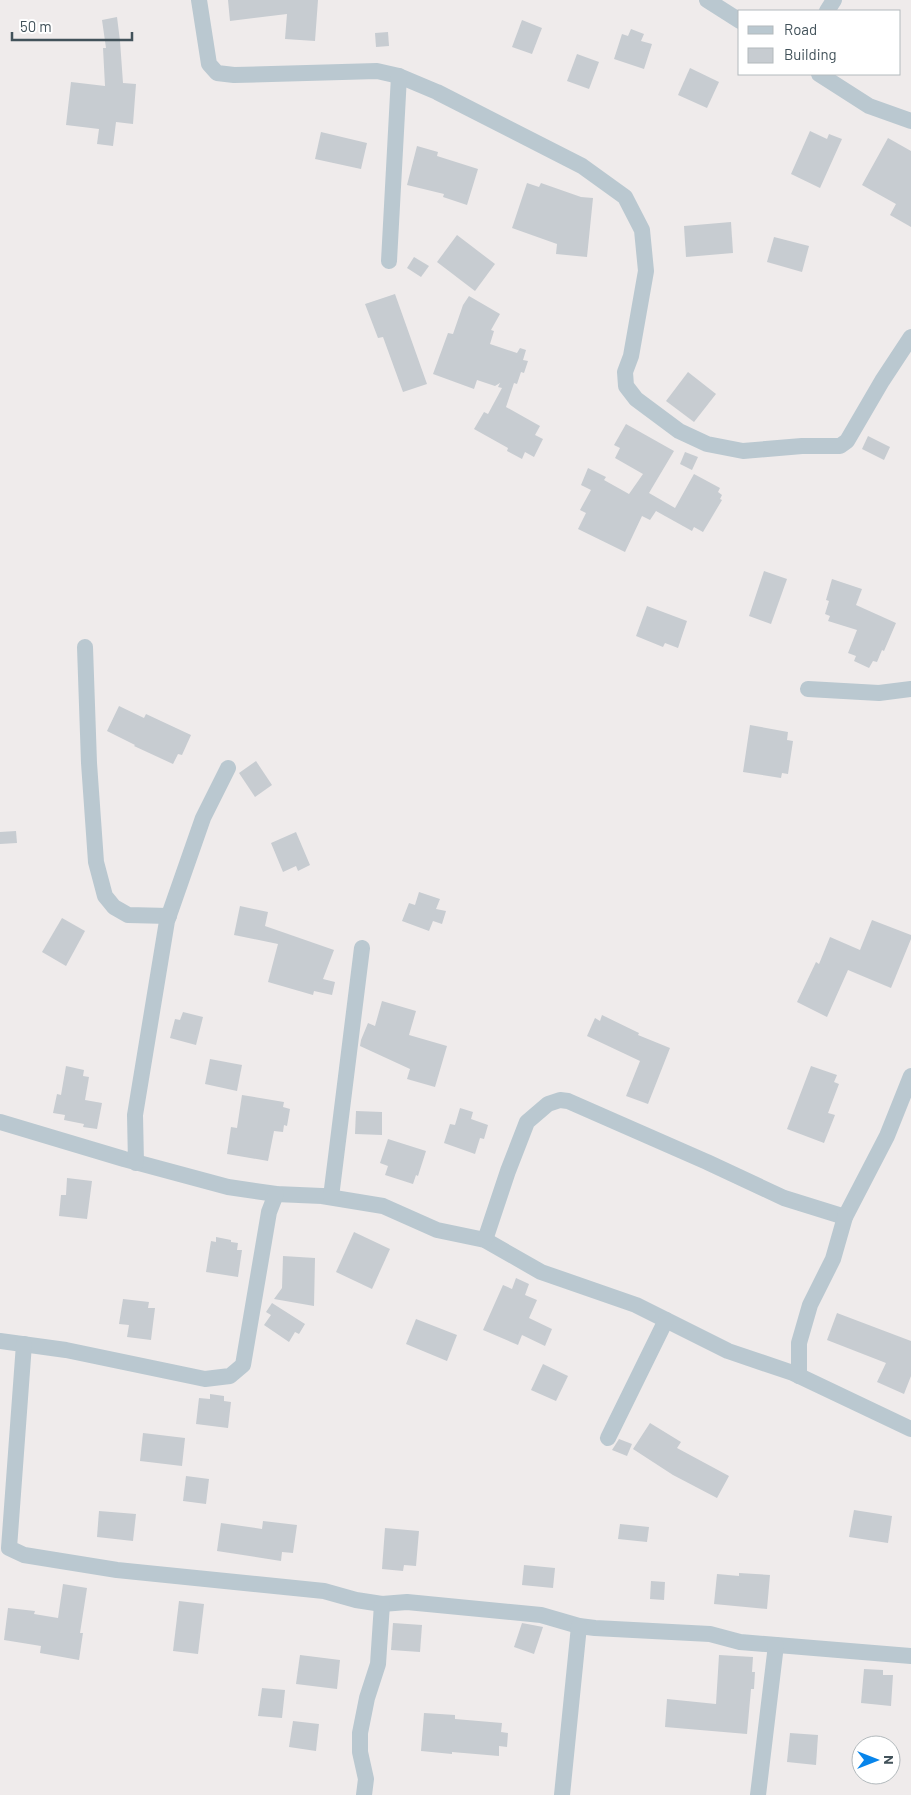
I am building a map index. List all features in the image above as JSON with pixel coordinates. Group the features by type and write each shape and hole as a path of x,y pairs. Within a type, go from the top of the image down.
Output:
{"street":[{"path":"198,0 209,64 217,73 234,76 376,71 399,76 437,92 582,166 625,197 642,230 646,270 631,356 625,372 626,386 636,399 679,431 707,444 743,451 810,446 840,446 848,441 882,381 911,336"},
{"path":"707,0 738,21"},
{"path":"821,75 869,106 911,121"},
{"path":"389,261 399,76"},
{"path":"84,647 96,862 105,896 114,907 128,915 169,916"},
{"path":"808,689 879,693 911,689"},
{"path":"136,1163 135,1115 169,916 203,818 228,768"},
{"path":"331,1197 362,948"},
{"path":"799,1376 799,1343 816,1292 834,1259 845,1217 887,1136 911,1076"},
{"path":"485,1240 508,1171 528,1122 548,1104 560,1100 568,1101 784,1198 845,1217"},
{"path":"0,1122 136,1163 228,1187 276,1194 331,1197 383,1206 437,1230 485,1240 541,1272 636,1305 728,1351 799,1376 911,1429"},
{"path":"0,1341 66,1350 205,1379 230,1376 243,1365 269,1212 276,1194"},
{"path":"608,1438 666,1320"},
{"path":"24,1344 4,1548 24,1555 117,1570 324,1591 356,1600 382,1604 407,1602 541,1615 579,1626 710,1634 740,1642 911,1656"},
{"path":"364,1795 366,1779 360,1752 360,1733 367,1698 378,1664 382,1604"},
{"path":"562,1795 579,1626"},
{"path":"758,1795 776,1644"}],"building":[{"path":"228,0 318,0 315,41 285,39 287,14 230,21"},
{"path":"117,17 123,83 136,84 133,124 116,122 113,146 97,144 99,129 66,125 71,82 105,86 103,48 106,48 102,20"},
{"path":"522,20 542,28 532,54 512,47"},
{"path":"631,29 644,34 641,41 652,44 644,69 614,59 622,34 628,36"},
{"path":"388,32 389,46 376,47 375,33"},
{"path":"577,54 599,62 589,89 567,81"},
{"path":"690,68 719,82 707,108 678,95"},
{"path":"810,131 827,139 829,134 842,139 820,188 791,174"},
{"path":"321,132 367,143 361,169 315,159"},
{"path":"888,138 911,151 911,227 890,215 896,204 862,185"},
{"path":"417,146 438,152 437,156 478,169 467,205 443,197 444,194 407,185"},
{"path":"527,183 539,187 541,183 581,197 593,198 587,257 556,254 557,244 512,228"},
{"path":"731,222 733,253 686,257 684,226"},
{"path":"457,235 495,264 475,291 437,262"},
{"path":"774,237 809,246 802,272 767,262"},
{"path":"414,257 429,266 421,277 407,268"},
{"path":"395,294 427,384 403,392 383,337 378,338 365,304"},
{"path":"469,296 500,314 491,330 494,331 490,344 517,353 520,348 526,350 523,360 528,361 524,373 521,372 517,384 514,383 506,407 540,426 535,435 543,439 534,457 525,452 522,459 507,451 508,448 474,429 484,412 488,414 502,388 498,387 500,383 495,386 477,380 474,389 433,374 448,333 453,334 463,305"},
{"path":"688,372 716,394 694,422 666,401"},
{"path":"626,424 674,451 649,493 675,508 694,474 720,488 718,492 722,495 720,499 722,500 703,532 694,527 692,531 656,511 650,520 642,516 625,552 578,529 586,513 580,510 591,490 581,485 588,468 606,477 604,480 629,494 643,474 615,458 620,448 614,445"},
{"path":"868,436 890,447 884,460 862,449"},
{"path":"685,452 698,457 692,470 680,464"},
{"path":"764,571 787,579 771,624 749,616"},
{"path":"832,579 862,589 856,605 896,623 884,651 882,650 877,662 873,661 869,668 854,661 856,656 848,653 857,630 828,621 830,616 825,614 829,601 826,600"},
{"path":"647,606 687,621 678,648 665,643 663,647 636,636"},
{"path":"119,706 144,718 146,714 191,735 182,755 178,754 173,764 107,731"},
{"path":"750,725 788,732 787,740 793,741 788,774 782,773 781,778 743,772"},
{"path":"256,761 272,785 255,797 239,773"},
{"path":"16,831 17,843 0,844 0,832"},
{"path":"296,832 310,865 298,871 296,866 283,872 271,843"},
{"path":"419,892 440,899 436,909 446,911 442,924 433,921 429,931 402,921 409,903 415,905"},
{"path":"240,906 268,912 265,926 334,950 323,979 335,982 332,995 314,991 313,995 268,982 278,944 234,935"},
{"path":"62,918 85,931 66,966 42,952"},
{"path":"872,920 911,935 891,988 848,970 827,1017 797,1002 816,962 819,964 830,937 860,950"},
{"path":"382,1001 416,1011 409,1035 447,1046 435,1087 407,1079 410,1069 360,1046 368,1023 375,1026"},
{"path":"183,1012 203,1017 196,1045 170,1038 175,1019 180,1020"},
{"path":"602,1015 639,1033 638,1035 670,1048 648,1104 626,1096 640,1061 587,1036 595,1018 600,1021"},
{"path":"210,1059 242,1065 237,1091 205,1084"},
{"path":"66,1066 84,1070 83,1076 89,1077 85,1100 102,1103 97,1129 83,1127 84,1124 64,1120 65,1115 53,1113 57,1094 61,1095"},
{"path":"811,1066 837,1075 834,1082 839,1084 828,1113 835,1115 824,1143 787,1129"},
{"path":"242,1095 284,1102 283,1107 290,1109 287,1126 284,1125 283,1132 274,1131 268,1161 227,1154 231,1127 237,1128"},
{"path":"460,1108 473,1112 471,1119 488,1125 484,1139 480,1138 475,1154 444,1143 450,1124 455,1125"},
{"path":"356,1111 382,1112 382,1135 355,1134"},
{"path":"388,1139 426,1151 418,1176 416,1175 413,1184 385,1175 388,1166 380,1163"},
{"path":"67,1178 92,1181 87,1219 59,1216 61,1195 66,1195"},
{"path":"354,1232 390,1249 372,1289 336,1272"},
{"path":"216,1237 238,1243 237,1250 242,1250 238,1277 206,1272 211,1241 216,1242"},
{"path":"283,1256 315,1258 314,1306 274,1299 282,1288"},
{"path":"516,1278 529,1284 525,1295 537,1300 529,1318 552,1329 545,1346 522,1335 518,1345 483,1330 503,1285 512,1289"},
{"path":"123,1299 149,1302 148,1308 155,1308 151,1340 127,1337 129,1325 119,1324"},
{"path":"272,1303 305,1324 299,1334 295,1332 289,1342 264,1325 271,1315 266,1312"},
{"path":"837,1313 911,1341 911,1376 904,1394 877,1382 886,1363 827,1340"},
{"path":"416,1319 457,1335 447,1361 406,1344"},
{"path":"543,1364 568,1376 556,1401 531,1390"},
{"path":"210,1394 224,1396 224,1401 231,1402 228,1428 196,1424 199,1398 210,1399"},
{"path":"650,1423 681,1442 677,1448 729,1476 717,1498 673,1475 633,1449"},
{"path":"143,1433 185,1438 182,1466 140,1461"},
{"path":"619,1439 632,1444 627,1456 612,1450"},
{"path":"186,1476 209,1479 206,1504 183,1501"},
{"path":"854,1510 892,1516 888,1543 849,1537"},
{"path":"99,1511 136,1514 133,1541 97,1537"},
{"path":"263,1521 297,1525 293,1553 282,1552 281,1561 217,1551 221,1523 262,1529"},
{"path":"620,1524 649,1527 647,1542 618,1539"},
{"path":"385,1528 419,1531 416,1566 404,1565 403,1571 382,1569"},
{"path":"524,1565 555,1568 553,1588 522,1585"},
{"path":"739,1573 770,1575 767,1609 714,1604 717,1574 739,1576"},
{"path":"651,1581 665,1582 664,1600 650,1599"},
{"path":"63,1584 87,1588 80,1633 83,1633 79,1660 40,1653 41,1646 4,1640 8,1608 35,1611 34,1614 58,1618"},
{"path":"179,1601 204,1604 198,1654 173,1651"},
{"path":"393,1623 422,1625 420,1652 391,1650"},
{"path":"522,1623 543,1627 534,1654 514,1647"},
{"path":"300,1655 340,1660 337,1689 296,1684"},
{"path":"719,1655 753,1657 752,1672 755,1672 754,1689 751,1689 747,1734 665,1727 667,1699 716,1704"},
{"path":"864,1669 883,1670 883,1675 893,1675 891,1706 861,1703"},
{"path":"262,1688 285,1690 282,1718 258,1716"},
{"path":"424,1713 455,1715 455,1719 502,1723 501,1732 508,1733 507,1747 499,1746 499,1756 421,1751"},
{"path":"293,1721 319,1724 316,1751 289,1747"},
{"path":"790,1733 818,1735 816,1765 787,1762"}]}
